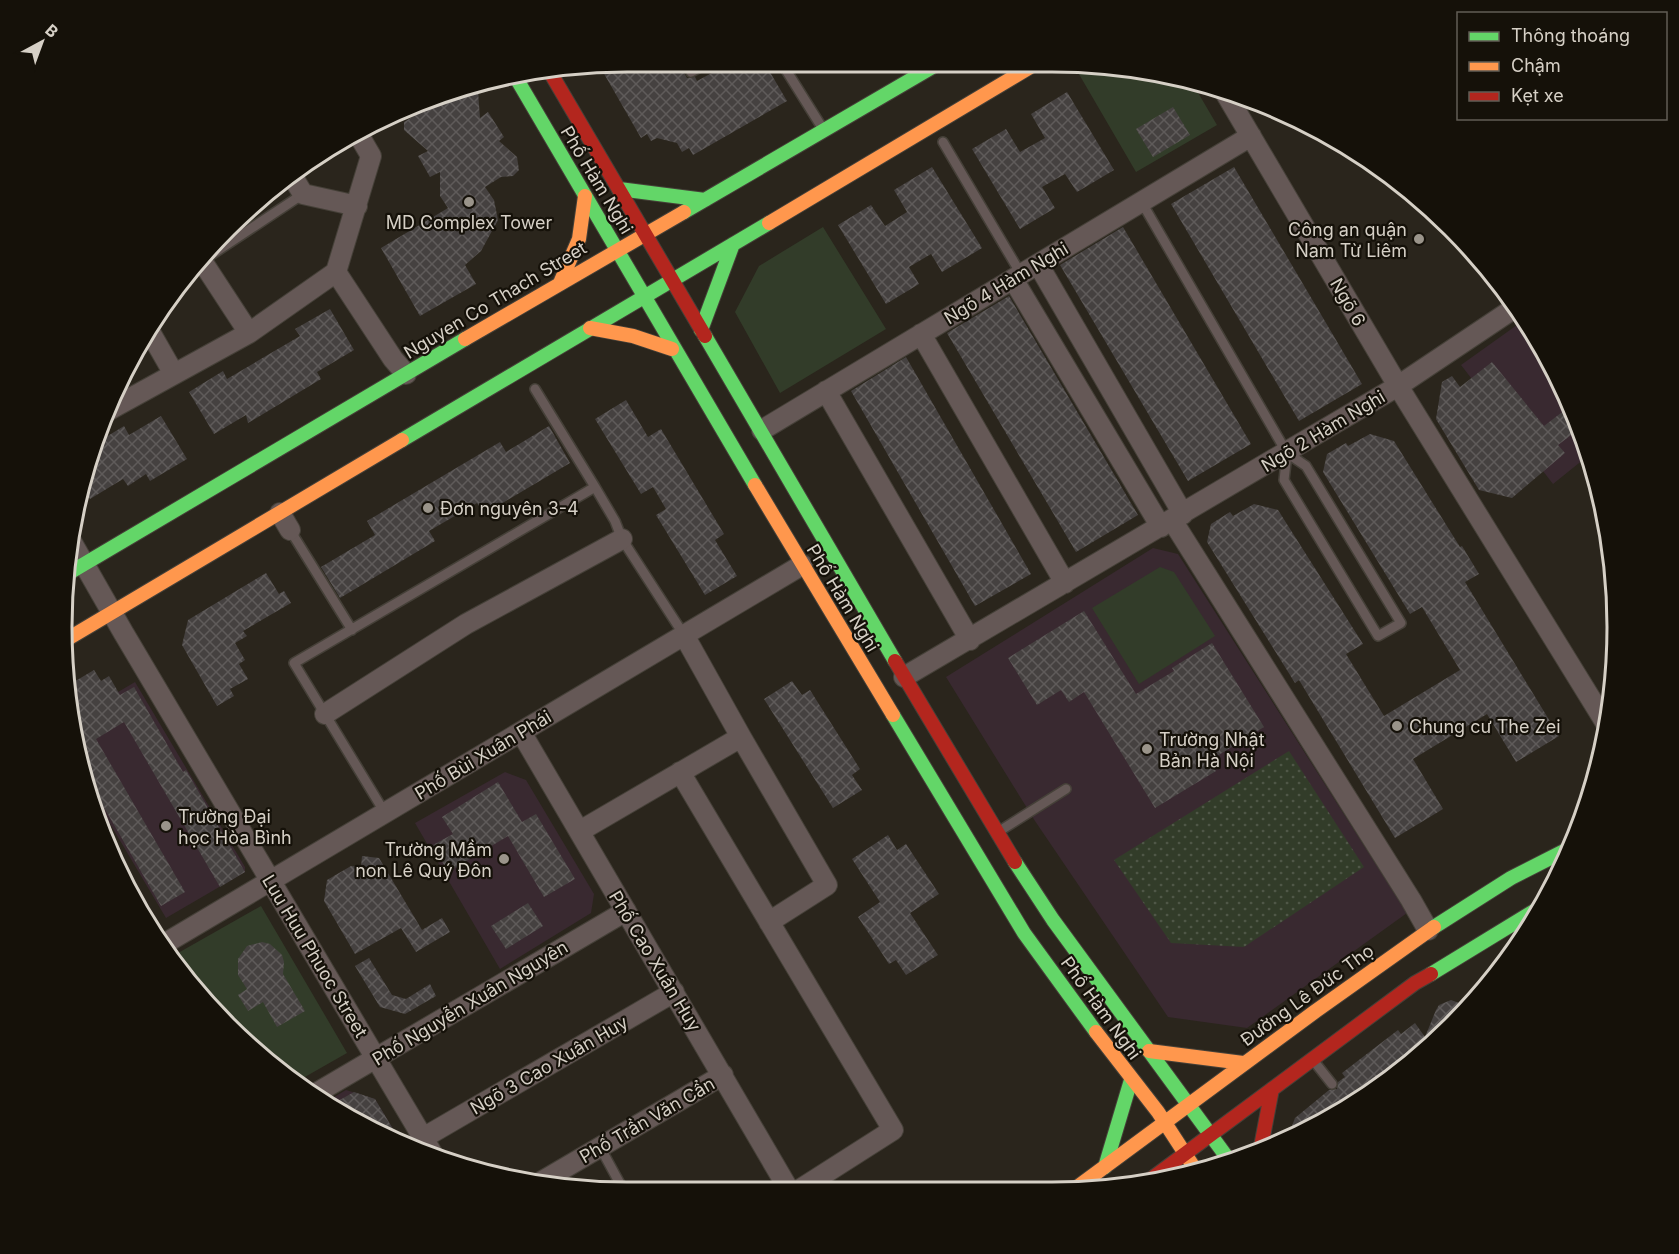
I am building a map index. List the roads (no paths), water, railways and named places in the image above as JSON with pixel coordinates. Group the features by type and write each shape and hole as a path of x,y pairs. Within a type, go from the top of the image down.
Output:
{"main road":[{"name":"Nguyen Co Thach Street","path":"76,568 617,249 924,72"},
{"path":"72,636 285,521 590,328 673,281 1022,72"},
{"name":"Phố Hàm Nghi","path":"553,77 701,330 762,429 904,677 1026,935 1131,1080 1153,1106 1192,1164"},
{"name":"Phố Hàm Nghi","path":"519,83 617,249 672,349 699,389 802,565 961,800 996,833 1053,920 1225,1155"},
{"path":"620,189 705,200"},
{"path":"560,283 579,239 585,196"},
{"path":"701,330 733,244"},
{"path":"590,328 633,336 672,349"},
{"name":"Đường Lê Đức Thọ","path":"1086,1181 1428,930 1475,900 1558,855"},
{"path":"1163,1170 1415,983 1525,917"},
{"path":"1149,1051 1244,1063"},
{"path":"1105,1167 1131,1080"},
{"path":"1262,1141 1272,1089"}],"street":[{"name":"Ngõ 6","path":"1231,101 1398,386"},
{"name":"Ngõ 4 Hàm Nghi","path":"762,429 1251,136"},
{"path":"119,405 249,333 336,272 370,156 361,140"},
{"path":"298,186 357,206"},
{"path":"1038,264 1172,520"},
{"path":"206,266 249,333"},
{"path":"336,272 393,359 406,374"},
{"path":"1017,276 1428,930"},
{"path":"1398,386 1508,312"},
{"path":"921,334 1065,583"},
{"path":"153,338 174,374"},
{"name":"Ngõ 2 Hàm Nghi","path":"904,677 1398,386 1600,713"},
{"path":"826,392 970,640"},
{"path":"325,714 466,624 622,539"},
{"name":"Phố Bùi Xuân Phái","path":"170,941 802,565"},
{"name":"Luu Huu Phuoc Street","path":"76,568 112,613 427,1145"},
{"path":"684,635 827,885 769,922"},
{"name":"Phố Cao Xuân Huy","path":"521,732 784,1182"},
{"path":"580,831 741,737"},
{"path":"680,772 893,1130 812,1182"},
{"name":"Phố Nguyễn Xuân Nguyên","path":"322,1090 626,910"},
{"name":"Ngõ 3 Cao Xuân Huy","path":"429,1145 674,992"},
{"name":"Phố Trần Văn Cẩn","path":"550,1176 723,1075"}],"lane":[{"path":"788,72 825,131"},
{"path":"944,142 1017,276"},
{"path":"243,228 298,186"},
{"path":"1141,201 1287,453 1306,466 1401,623 1378,636 1284,480 1287,453"},
{"path":"535,389 615,521 622,539 684,635"},
{"path":"385,813 294,663 595,487"},
{"path":"285,521 352,630"},
{"path":"996,833 1066,789"},
{"path":"1312,1058 1332,1084"},
{"path":"600,1147 619,1182"}],"place":[{"name":"MD Complex Tower","path":"469,202"},
{"name":"Công an quận Nam Từ Liêm","path":"1419,239"},
{"name":"Đơn nguyên 3-4","path":"428,508"},
{"name":"Chung cư The Zei","path":"1397,726"},
{"name":"Trường Nhật Bản Hà Nội","path":"1147,749"},
{"name":"Trường Đại học Hòa Bình","path":"166,826"},
{"name":"Trường Mầm non Lê Quý Đôn","path":"504,859"}]}
